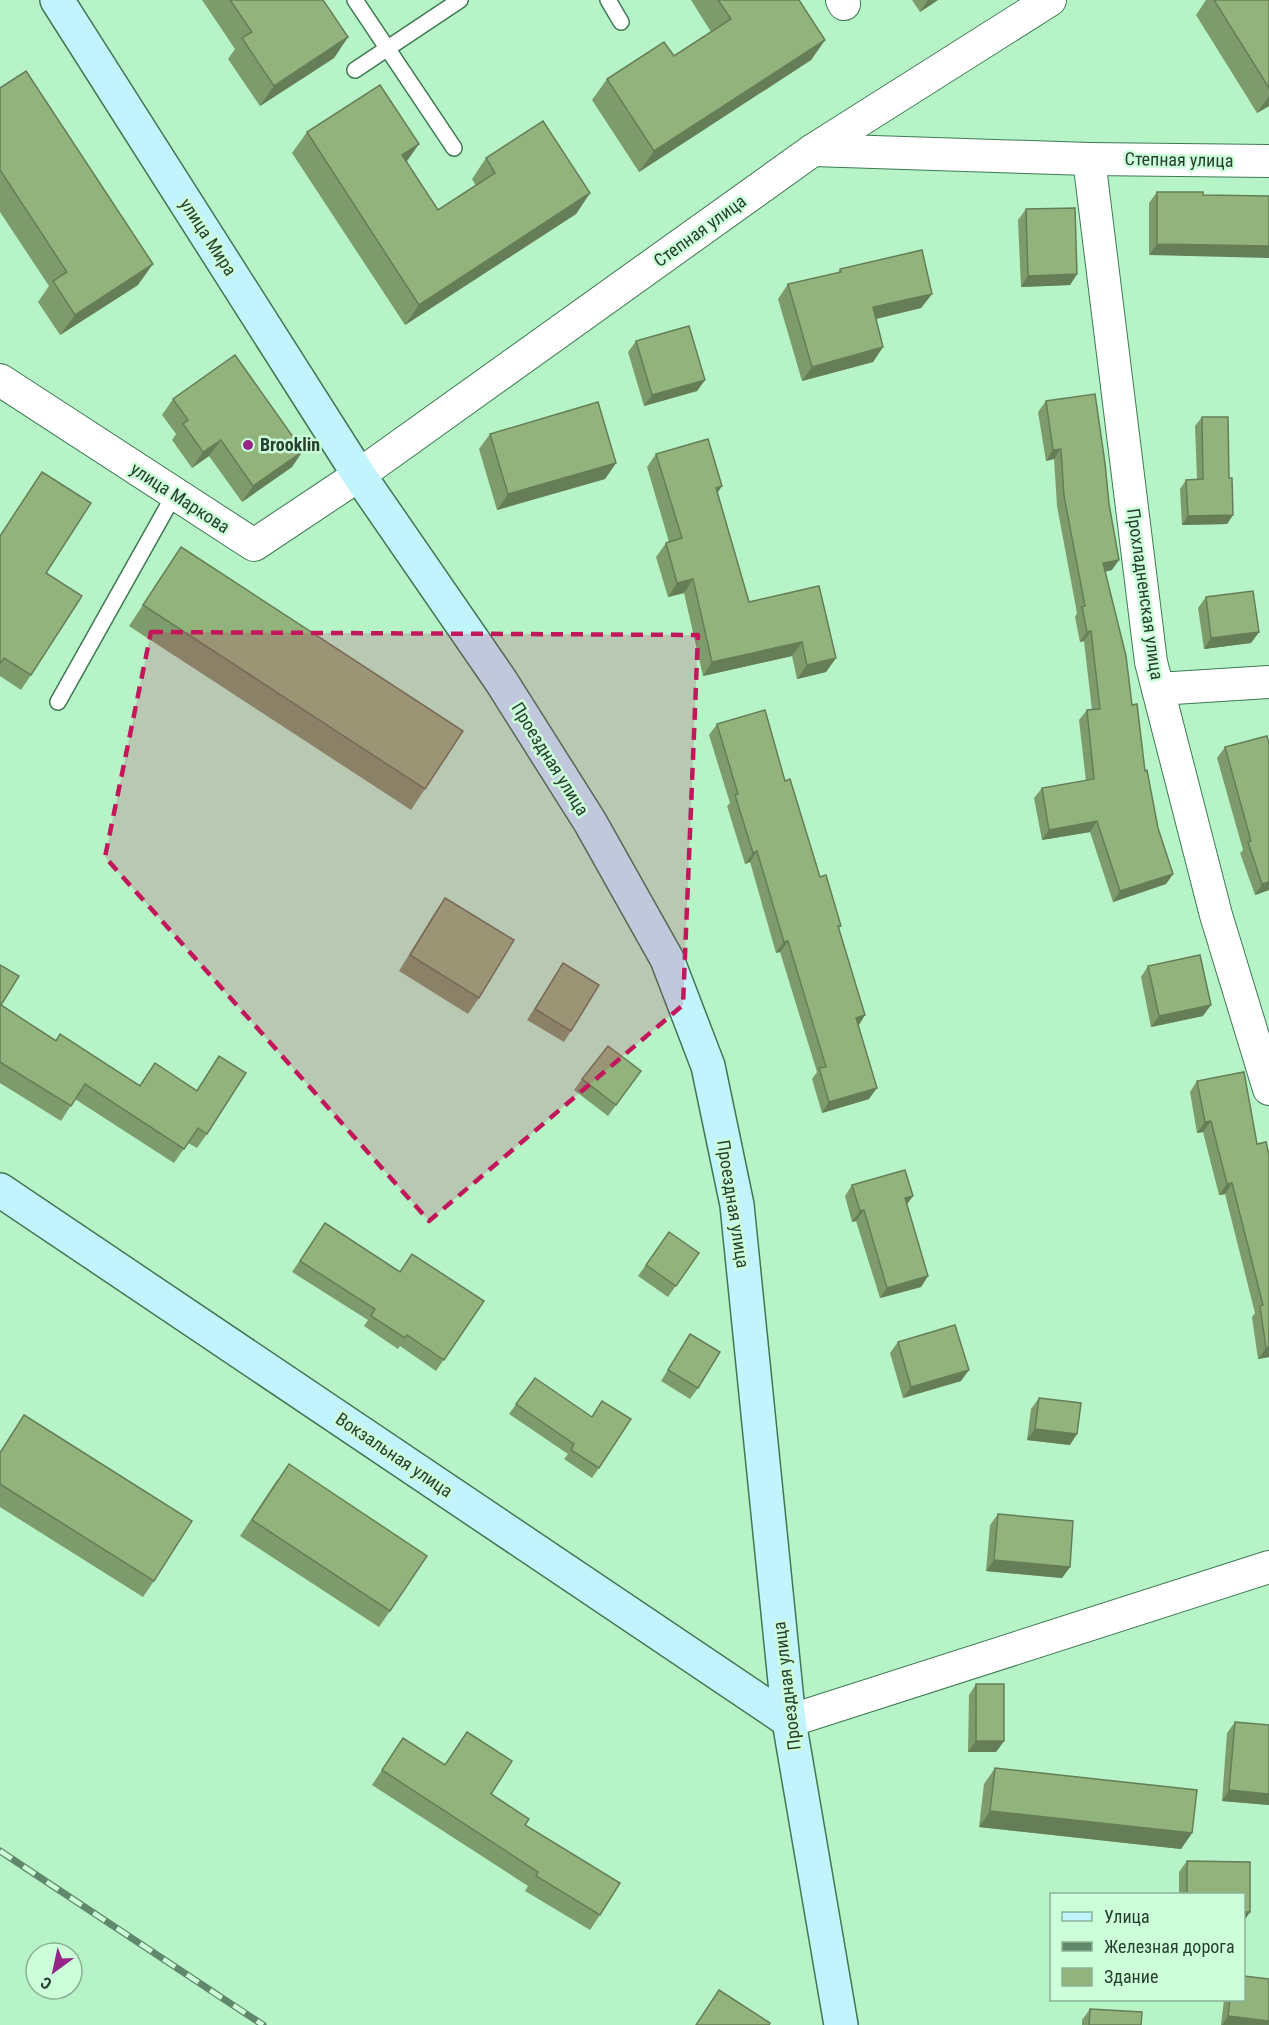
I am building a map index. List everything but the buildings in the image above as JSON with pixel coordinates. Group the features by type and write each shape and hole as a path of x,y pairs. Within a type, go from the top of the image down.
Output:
{"main road":[{"name":"улица Мира","path":"57,0 359,475"},
{"name":"Проездная улица","path":"359,475 501,681 591,822 667,959 708,1066 737,1205 789,1721 841,2025"},
{"name":"Вокзальная улица","path":"0,1190 789,1721"}],"street":[{"name":"Степная улица","path":"359,475 813,150 1050,0"},
{"name":"Степная улица","path":"813,150 1089,159 1269,160"},
{"name":"Прохладненская улица","path":"1089,159 1151,662 1216,915 1269,1089"},
{"name":"улица Маркова","path":"4,393 254,545 359,475"},
{"path":"1158,689 1269,682"},
{"path":"789,1721 1269,1567"}],"lane":[{"path":"356,0 454,148"},
{"path":"355,70 460,0"},
{"path":"608,0 621,22"},
{"path":"58,702 174,495"}],"highlighted area":[{"path":"151,632 698,635 683,1005 429,1221 105,857"}],"railway":[{"path":"0,1851 263,2025"}],"place":[{"name":"Brooklin","path":"248,445"}]}
